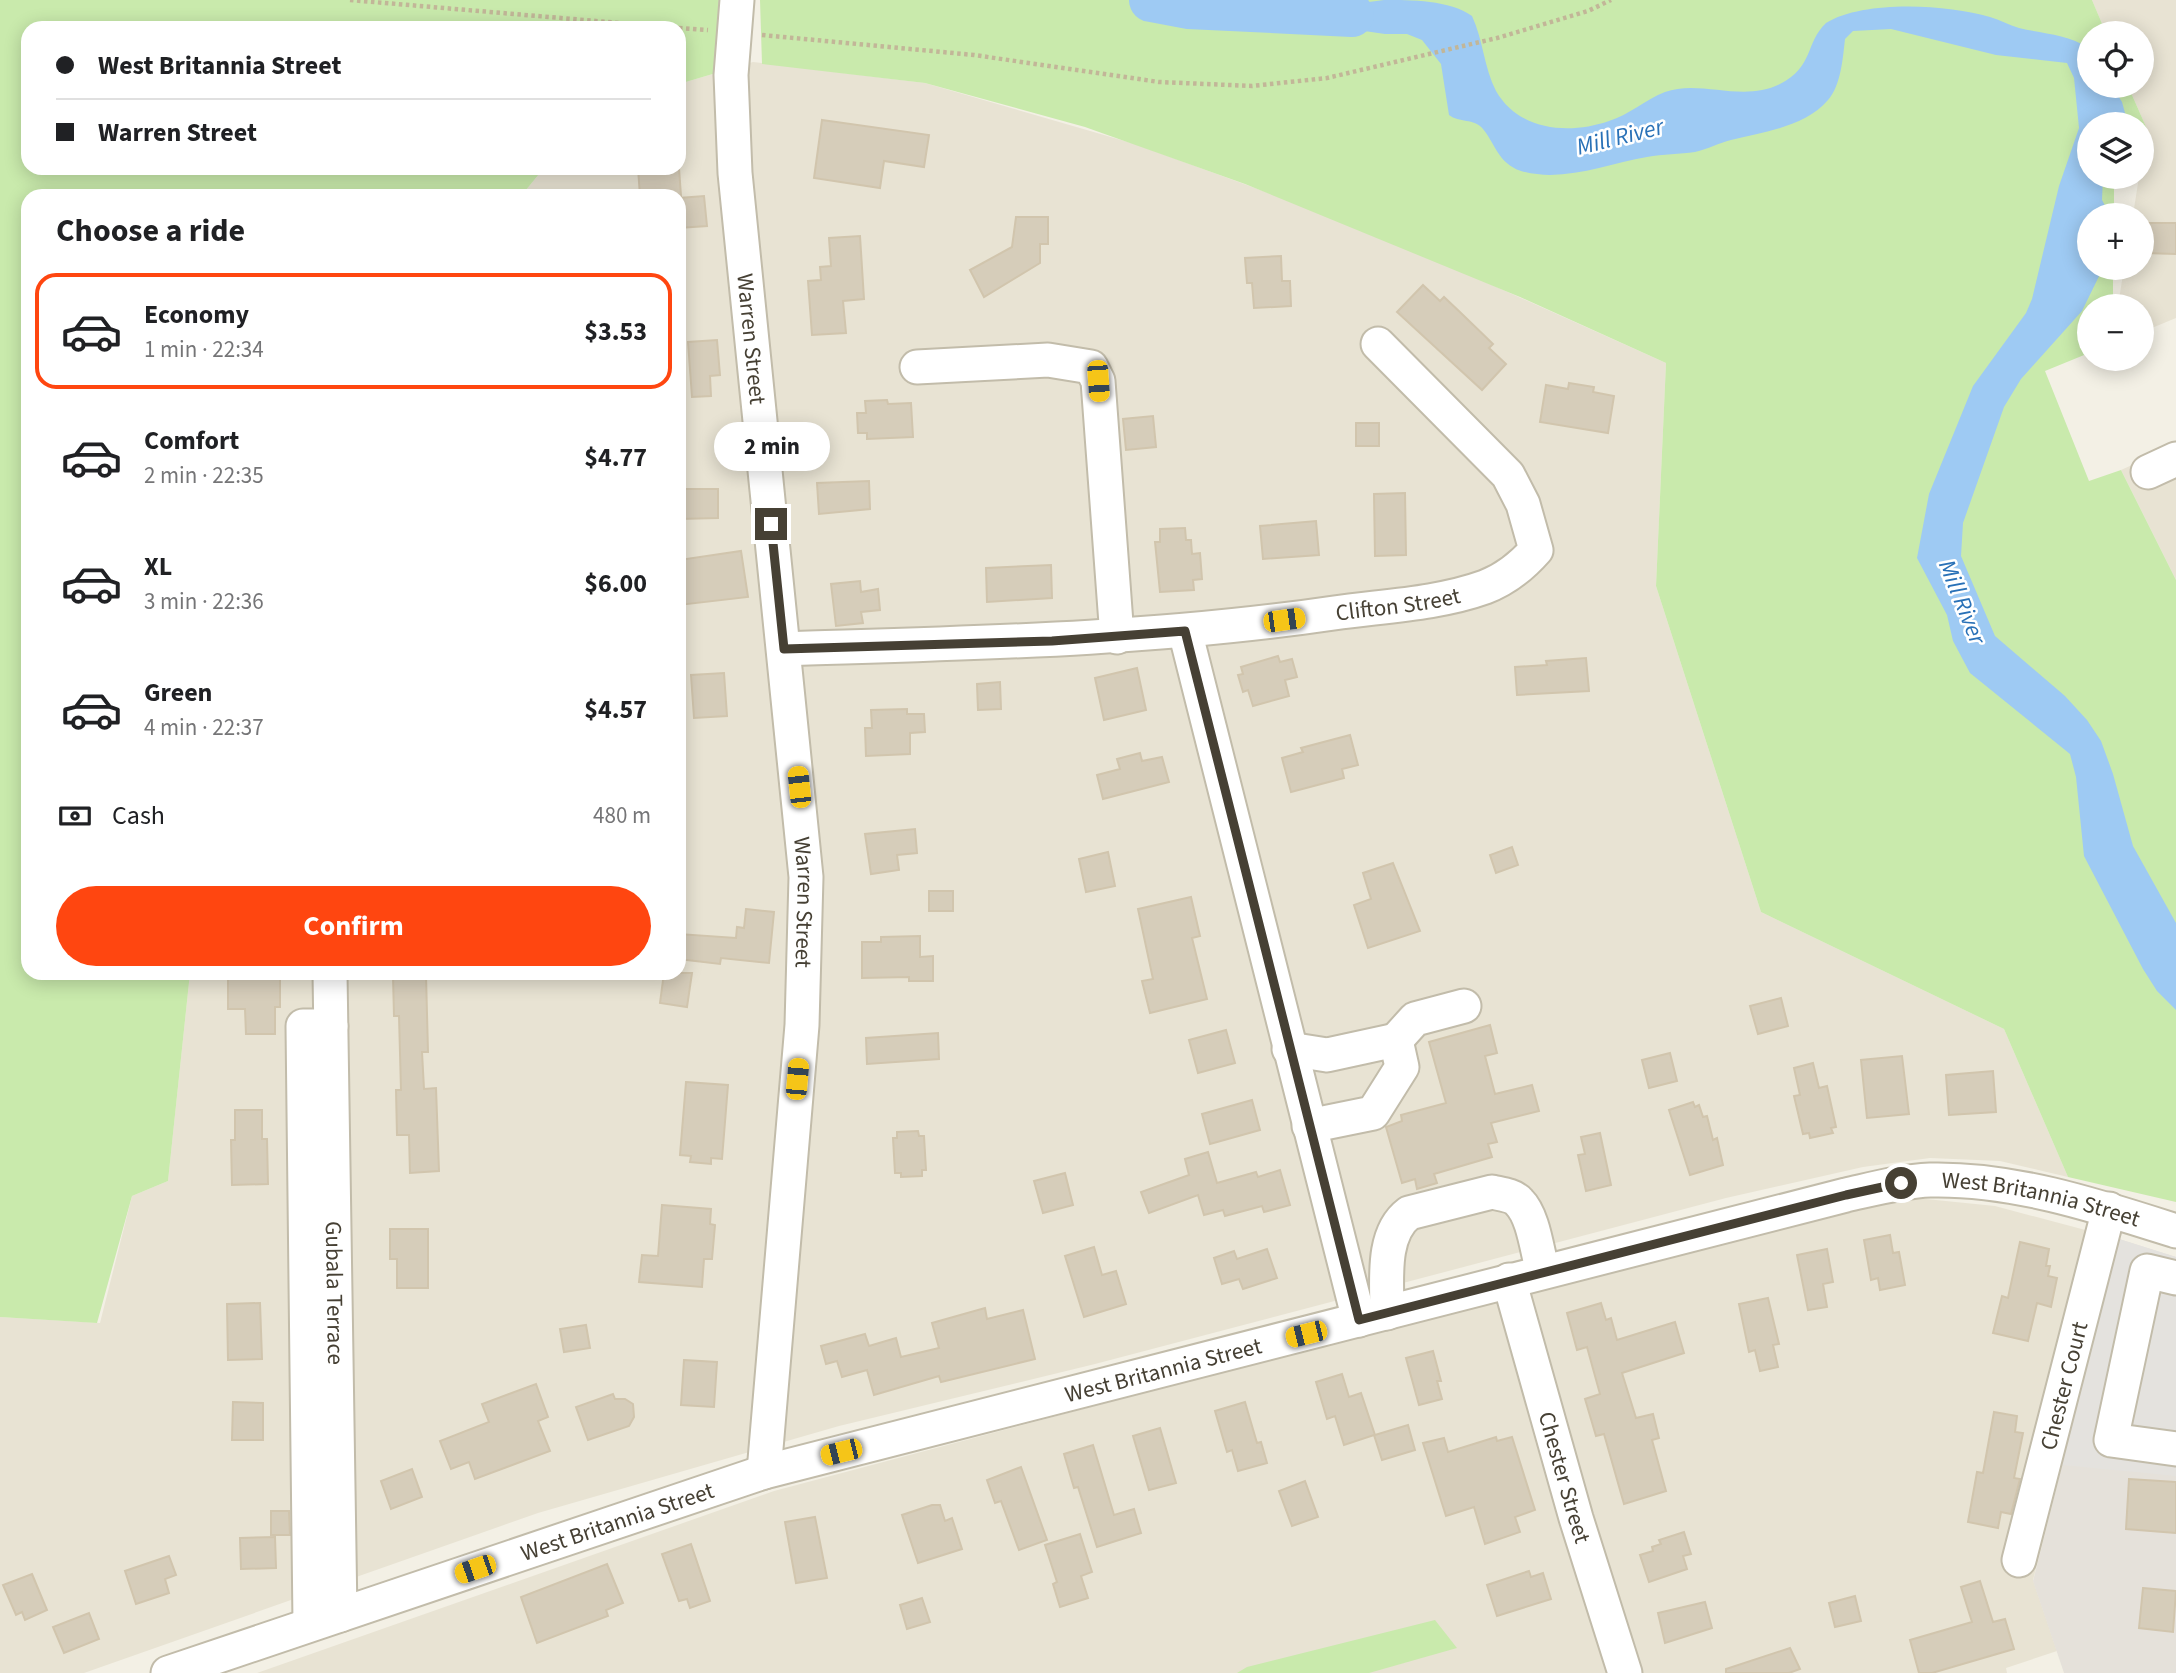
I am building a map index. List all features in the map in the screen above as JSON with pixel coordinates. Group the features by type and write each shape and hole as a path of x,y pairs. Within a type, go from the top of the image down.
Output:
{"street":[{"name":"Warren Street","path":"737,0 731,98 735,173 804,839 806,931 802,1025 764,1472"},
{"name":"Clifton Street","path":"784,649 1185,631 1450,596 1501,580 1525,563 1536,550 1526,512 1508,475 1378,344"},
{"path":"917,367 1048,360 1091,367 1098,381 1117,636"},
{"path":"1185,631 1309,1126 1373,1316"},
{"name":"Gubala Terrace","path":"325,1619 330,980"},
{"path":"1289,1049 1327,1055 1396,1040 1415,1019 1464,1006"},
{"name":"Gubala Terrace","path":"325,1619 307,1296 303,1026 331,1026"},
{"path":"1309,1126 1373,1113 1402,1067 1396,1040"},
{"name":"West Britannia Street","path":"168,1673 764,1472 1846,1195 1915,1182 1983,1184 2109,1209 2176,1231"},
{"path":"1373,1316 1400,1220 1409,1213 1492,1192 1519,1201 1527,1218 1543,1272"},
{"name":"Chester Court","path":"2019,1560 2109,1209"},
{"path":"2175,1445 2111,1440 2147,1271 2176,1278"},
{"name":"Chester Street","path":"1509,1280 1576,1518 1625,1673"}],"path":[{"path":"350,0 596,21"},
{"path":"686,29 874,44 1159,82 1221,86 1277,84 1327,78 1514,33 1588,11 1611,0"}],"shaded area":[{"path":"2092,0 2176,0 2176,318 2154,327 2154,294 2120,294 2122,280 2154,280 2154,203 2135,203 2137,189 2154,189 2154,112 2139,112 2133,98 2154,98 2154,21 2101,21"},
{"path":"753,62 925,83 1135,144 1367,229 1666,363 1656,586 1761,912 2004,1029 2068,1177 2000,1161 1930,1158 1863,1167 1726,1198 1095,1364 839,1426 538,1513 84,1673 0,1673 0,1317 100,1323 132,1196 168,1181 189,980 686,980 686,189 527,189 538,175 686,175 686,82"},
{"path":"2176,445 2176,580 2121,470"},
{"path":"1906,1197 1995,1206 2119,1239 2033,1580 2057,1651 2006,1668 2007,1673 257,1673 774,1491 1701,1245"},
{"path":"2119,1239 2176,1257 2176,1673 2064,1673 2033,1581"},
{"path":"2119,1239 2176,1257 2176,1476 2062,1465"}],"green space":[{"path":"0,0 719,0 716,73 686,82 686,21 21,21 21,175 538,175 527,189 21,189 21,980 189,980 168,1181 132,1196 97,1323 0,1317"},
{"path":"760,0 2092,0 2101,21 2077,21 2077,98 2133,98 2139,112 2077,112 2077,189 2114,189 2114,203 2077,203 2077,280 2113,280 2113,294 2077,294 2077,358 2045,371 2089,481 2121,470 2176,580 2176,1202 2068,1177 2004,1029 1761,912 1656,586 1666,363 1520,297 1245,184 1085,127 925,83 762,64"},
{"path":"1435,1620 1457,1648 1369,1673 1237,1673 1247,1667"}],"water":[{"path":"1384,0 1418,1 1453,7 1472,16 1492,82 1506,104 1531,122 1578,128 1609,121 1658,95 1678,89 1751,91 1780,84 1799,70 1826,23 1842,16 1905,6 1951,9 2077,42 2077,98 2120,98 2125,112 2077,112 2074,78 2067,63 1996,55 1891,29 1853,31 1845,39 1836,87 1828,100 1808,117 1770,131 1695,152 1647,157 1569,174 1537,174 1513,168 1498,153 1483,129 1449,115 1441,64 1422,40 1407,34 1385,34 1262,16"},
{"path":"2077,134 2077,189 2102,189 2104,203 2077,203 2077,280 2097,280 2090,294 2077,294 2077,317 2021,379 2004,407 1963,523 1961,556 1995,636 2065,696 2087,720 2101,741 2133,846 2176,923 2176,1010 2157,991 2143,969 2084,856 2076,777 2070,754 1970,673 1953,641 1947,615 1917,558 1929,494 1973,386 2026,313 2032,299 2059,186"}],"building":[{"path":"822,120 929,135 924,167 884,161 880,188 814,178"},
{"path":"638,175 680,175 680,189 640,189"},
{"path":"704,196 707,226 686,228 686,197"},
{"path":"1016,217 1048,217 1048,244 1040,244 1040,263 984,297 970,270 1012,247"},
{"path":"2154,223 2176,223 2176,254 2154,253"},
{"path":"860,236 864,299 843,301 846,333 812,335 808,281 821,280 820,267 831,266 829,238"},
{"path":"1281,256 1282,281 1290,281 1291,306 1254,308 1252,283 1247,283 1245,258"},
{"path":"1423,285 1440,301 1444,297 1462,314 1493,344 1489,348 1506,364 1482,390 1397,312"},
{"path":"717,340 720,375 710,376 711,396 692,397 688,342"},
{"path":"1569,383 1594,387 1593,392 1614,396 1608,433 1540,422 1546,385 1568,389"},
{"path":"887,400 888,404 911,403 913,437 867,439 867,433 858,433 857,413 866,413 865,401"},
{"path":"1153,416 1156,447 1126,450 1123,419"},
{"path":"1356,423 1379,423 1379,446 1356,446"},
{"path":"869,481 870,509 819,514 817,483"},
{"path":"686,489 718,489 718,518 686,519"},
{"path":"1405,493 1406,555 1375,556 1374,494"},
{"path":"1316,521 1319,555 1263,559 1260,526"},
{"path":"1185,528 1186,540 1191,540 1192,554 1200,553 1202,579 1193,580 1194,590 1160,592 1155,542 1160,542 1160,529"},
{"path":"741,551 748,597 686,604 686,559"},
{"path":"1051,565 1052,598 987,602 986,568"},
{"path":"860,581 861,592 878,589 880,610 861,612 863,623 836,626 831,584"},
{"path":"1278,656 1280,662 1292,659 1297,677 1285,680 1289,696 1253,706 1248,690 1243,692 1238,675 1243,674 1241,667"},
{"path":"1586,658 1589,691 1517,695 1515,667"},
{"path":"1137,668 1146,710 1104,720 1095,678"},
{"path":"724,673 727,716 694,718 691,675"},
{"path":"1000,682 1001,709 978,710 977,684"},
{"path":"907,709 907,714 924,714 925,732 910,733 910,754 866,756 865,728 872,728 871,710"},
{"path":"1350,735 1358,765 1342,769 1344,778 1291,792 1282,758 1303,752 1301,748"},
{"path":"1140,753 1142,761 1162,757 1169,782 1103,799 1097,775 1120,769 1117,759"},
{"path":"915,829 917,853 897,855 899,870 871,874 865,834"},
{"path":"1512,847 1518,865 1496,873 1490,855"},
{"path":"1108,852 1115,886 1086,892 1079,859"},
{"path":"1393,863 1420,931 1368,948 1354,905 1371,899 1363,873"},
{"path":"929,891 953,891 953,911 929,911"},
{"path":"1191,897 1200,936 1192,938 1207,999 1150,1013 1142,981 1153,979 1138,909"},
{"path":"746,909 774,912 769,963 721,958 720,964 686,960 686,934 736,938 737,927 744,928"},
{"path":"920,936 920,957 933,956 933,981 909,981 909,977 862,978 862,942 881,942 881,937"},
{"path":"686,973 692,973 687,1007 660,1003 663,980 686,980"},
{"path":"228,980 280,980 280,1007 275,1007 275,1034 246,1034 245,1009 228,1009"},
{"path":"393,980 426,980 428,1052 422,1052 424,1089 436,1088 439,1171 410,1173 409,1135 397,1135 396,1090 401,1090 399,1016 394,1016"},
{"path":"1781,998 1788,1026 1758,1034 1750,1006"},
{"path":"1490,1025 1497,1053 1485,1056 1495,1094 1532,1085 1539,1111 1491,1123 1497,1142 1488,1144 1492,1157 1434,1174 1437,1183 1417,1189 1415,1179 1402,1183 1386,1127 1402,1121 1401,1115 1446,1103 1429,1042"},
{"path":"1226,1030 1235,1063 1198,1073 1189,1040"},
{"path":"938,1033 939,1059 867,1064 866,1038"},
{"path":"1670,1053 1677,1081 1649,1088 1642,1060"},
{"path":"1902,1056 1909,1114 1867,1118 1861,1060"},
{"path":"1813,1063 1819,1088 1827,1086 1836,1127 1831,1128 1833,1133 1810,1138 1809,1133 1803,1134 1794,1096 1800,1095 1794,1068"},
{"path":"1993,1071 1996,1112 1949,1115 1946,1075"},
{"path":"686,1082 728,1085 722,1159 711,1158 711,1164 690,1162 691,1156 680,1155"},
{"path":"1252,1100 1260,1130 1210,1144 1202,1114"},
{"path":"1693,1102 1695,1107 1699,1105 1703,1117 1707,1116 1713,1140 1717,1138 1723,1165 1690,1175 1669,1110"},
{"path":"235,1110 262,1110 262,1139 267,1139 268,1184 232,1185 231,1140 235,1140"},
{"path":"918,1131 919,1136 924,1136 926,1170 922,1170 922,1176 901,1177 901,1173 895,1173 893,1138 897,1138 897,1132"},
{"path":"1600,1133 1611,1185 1586,1191 1578,1155 1585,1154 1581,1137"},
{"path":"1208,1152 1217,1183 1256,1172 1258,1177 1280,1170 1290,1205 1264,1212 1262,1206 1225,1216 1223,1210 1204,1215 1198,1195 1149,1213 1141,1192 1189,1175 1185,1159"},
{"path":"1065,1173 1073,1205 1043,1213 1034,1181"},
{"path":"662,1205 711,1209 710,1224 715,1225 712,1259 704,1259 702,1287 639,1282 642,1255 658,1256"},
{"path":"390,1229 428,1229 428,1288 397,1288 397,1259 390,1259"},
{"path":"1890,1235 1893,1253 1899,1252 1905,1285 1880,1290 1878,1278 1871,1280 1864,1240"},
{"path":"2020,1242 2049,1249 2046,1266 2050,1266 2048,1276 2057,1278 2051,1307 2037,1303 2028,1341 1993,1333 2002,1296 2008,1298"},
{"path":"1094,1247 1102,1275 1116,1271 1126,1304 1084,1317 1065,1256"},
{"path":"1267,1249 1277,1278 1243,1289 1239,1279 1222,1284 1214,1258 1234,1251 1237,1259"},
{"path":"1827,1249 1833,1282 1823,1284 1827,1307 1808,1310 1797,1255"},
{"path":"1768,1298 1779,1344 1773,1345 1778,1367 1760,1371 1755,1350 1749,1352 1739,1304"},
{"path":"260,1303 262,1359 228,1360 227,1304"},
{"path":"1601,1303 1606,1320 1611,1318 1617,1340 1675,1322 1684,1353 1622,1373 1636,1418 1653,1414 1659,1438 1652,1440 1666,1491 1624,1504 1604,1434 1596,1436 1585,1399 1600,1394 1587,1347 1577,1350 1567,1313"},
{"path":"985,1308 987,1319 1023,1310 1035,1359 941,1382 939,1376 874,1395 867,1370 842,1377 837,1361 826,1364 821,1346 865,1334 869,1346 896,1338 901,1357 939,1348 932,1323"},
{"path":"586,1325 590,1348 564,1352 560,1329"},
{"path":"1433,1351 1441,1381 1437,1381 1442,1399 1419,1405 1406,1358"},
{"path":"684,1360 717,1362 714,1407 681,1405"},
{"path":"1342,1374 1349,1397 1361,1393 1375,1435 1408,1425 1415,1450 1382,1460 1374,1435 1344,1445 1335,1416 1327,1419 1316,1382"},
{"path":"536,1384 548,1417 538,1421 550,1451 475,1479 469,1462 451,1469 440,1441 489,1422 482,1404"},
{"path":"613,1394 615,1399 625,1399 633,1404 634,1417 629,1426 588,1440 576,1407"},
{"path":"233,1402 263,1403 263,1440 232,1440"},
{"path":"1245,1402 1257,1443 1261,1442 1267,1463 1238,1471 1232,1450 1227,1452 1215,1411"},
{"path":"1994,1412 2017,1416 2015,1432 2023,1433 2014,1478 2020,1479 2011,1514 2001,1512 1998,1528 1968,1522 1977,1472 1983,1473"},
{"path":"1160,1428 1176,1483 1149,1490 1133,1436"},
{"path":"1496,1437 1497,1441 1512,1437 1535,1510 1515,1517 1520,1532 1485,1544 1474,1507 1446,1516 1423,1443 1444,1438 1448,1452"},
{"path":"1093,1445 1114,1515 1134,1509 1141,1533 1097,1547 1078,1487 1074,1488 1064,1454"},
{"path":"1021,1467 1047,1540 1019,1550 1001,1501 995,1503 987,1480"},
{"path":"412,1469 422,1497 391,1509 381,1481"},
{"path":"2129,1479 2176,1482 2176,1533 2126,1529"},
{"path":"1305,1481 1318,1517 1292,1526 1279,1491"},
{"path":"940,1505 945,1521 952,1518 962,1549 918,1563 902,1515"},
{"path":"271,1511 289,1511 290,1535 271,1535"},
{"path":"815,1517 827,1578 796,1583 785,1522"},
{"path":"1684,1532 1691,1554 1683,1556 1687,1569 1649,1582 1640,1555 1653,1551 1652,1547 1661,1544 1659,1540"},
{"path":"1080,1534 1092,1572 1081,1576 1088,1598 1060,1607 1053,1584 1057,1582 1045,1545"},
{"path":"275,1537 276,1568 241,1569 240,1538"},
{"path":"691,1544 710,1601 690,1608 687,1599 679,1601 662,1554"},
{"path":"169,1556 176,1575 165,1579 169,1593 136,1604 125,1571"},
{"path":"607,1564 623,1603 606,1610 608,1616 537,1643 521,1597"},
{"path":"1529,1571 1531,1577 1543,1573 1551,1599 1497,1616 1487,1585"},
{"path":"32,1574 47,1610 25,1620 22,1612 16,1615 3,1585"},
{"path":"1980,1581 1993,1622 2005,1619 2014,1649 1932,1673 1919,1673 1910,1640 1972,1622 1961,1587"},
{"path":"2143,1588 2176,1591 2173,1632 2139,1628"},
{"path":"1855,1596 1861,1621 1835,1627 1829,1603"},
{"path":"922,1598 930,1622 907,1629 900,1605"},
{"path":"1705,1602 1712,1628 1665,1643 1658,1613"},
{"path":"89,1613 99,1639 64,1653 53,1627"},
{"path":"1790,1648 1800,1669 1789,1673 1726,1673 1726,1669"}],"waterway":[{"name":"Mill River","path":"1151,0 1188,7 1352,15"}],"route":[{"path":"771,524 784,649 1052,641 1185,631 1359,1320 1901,1183"}]}
